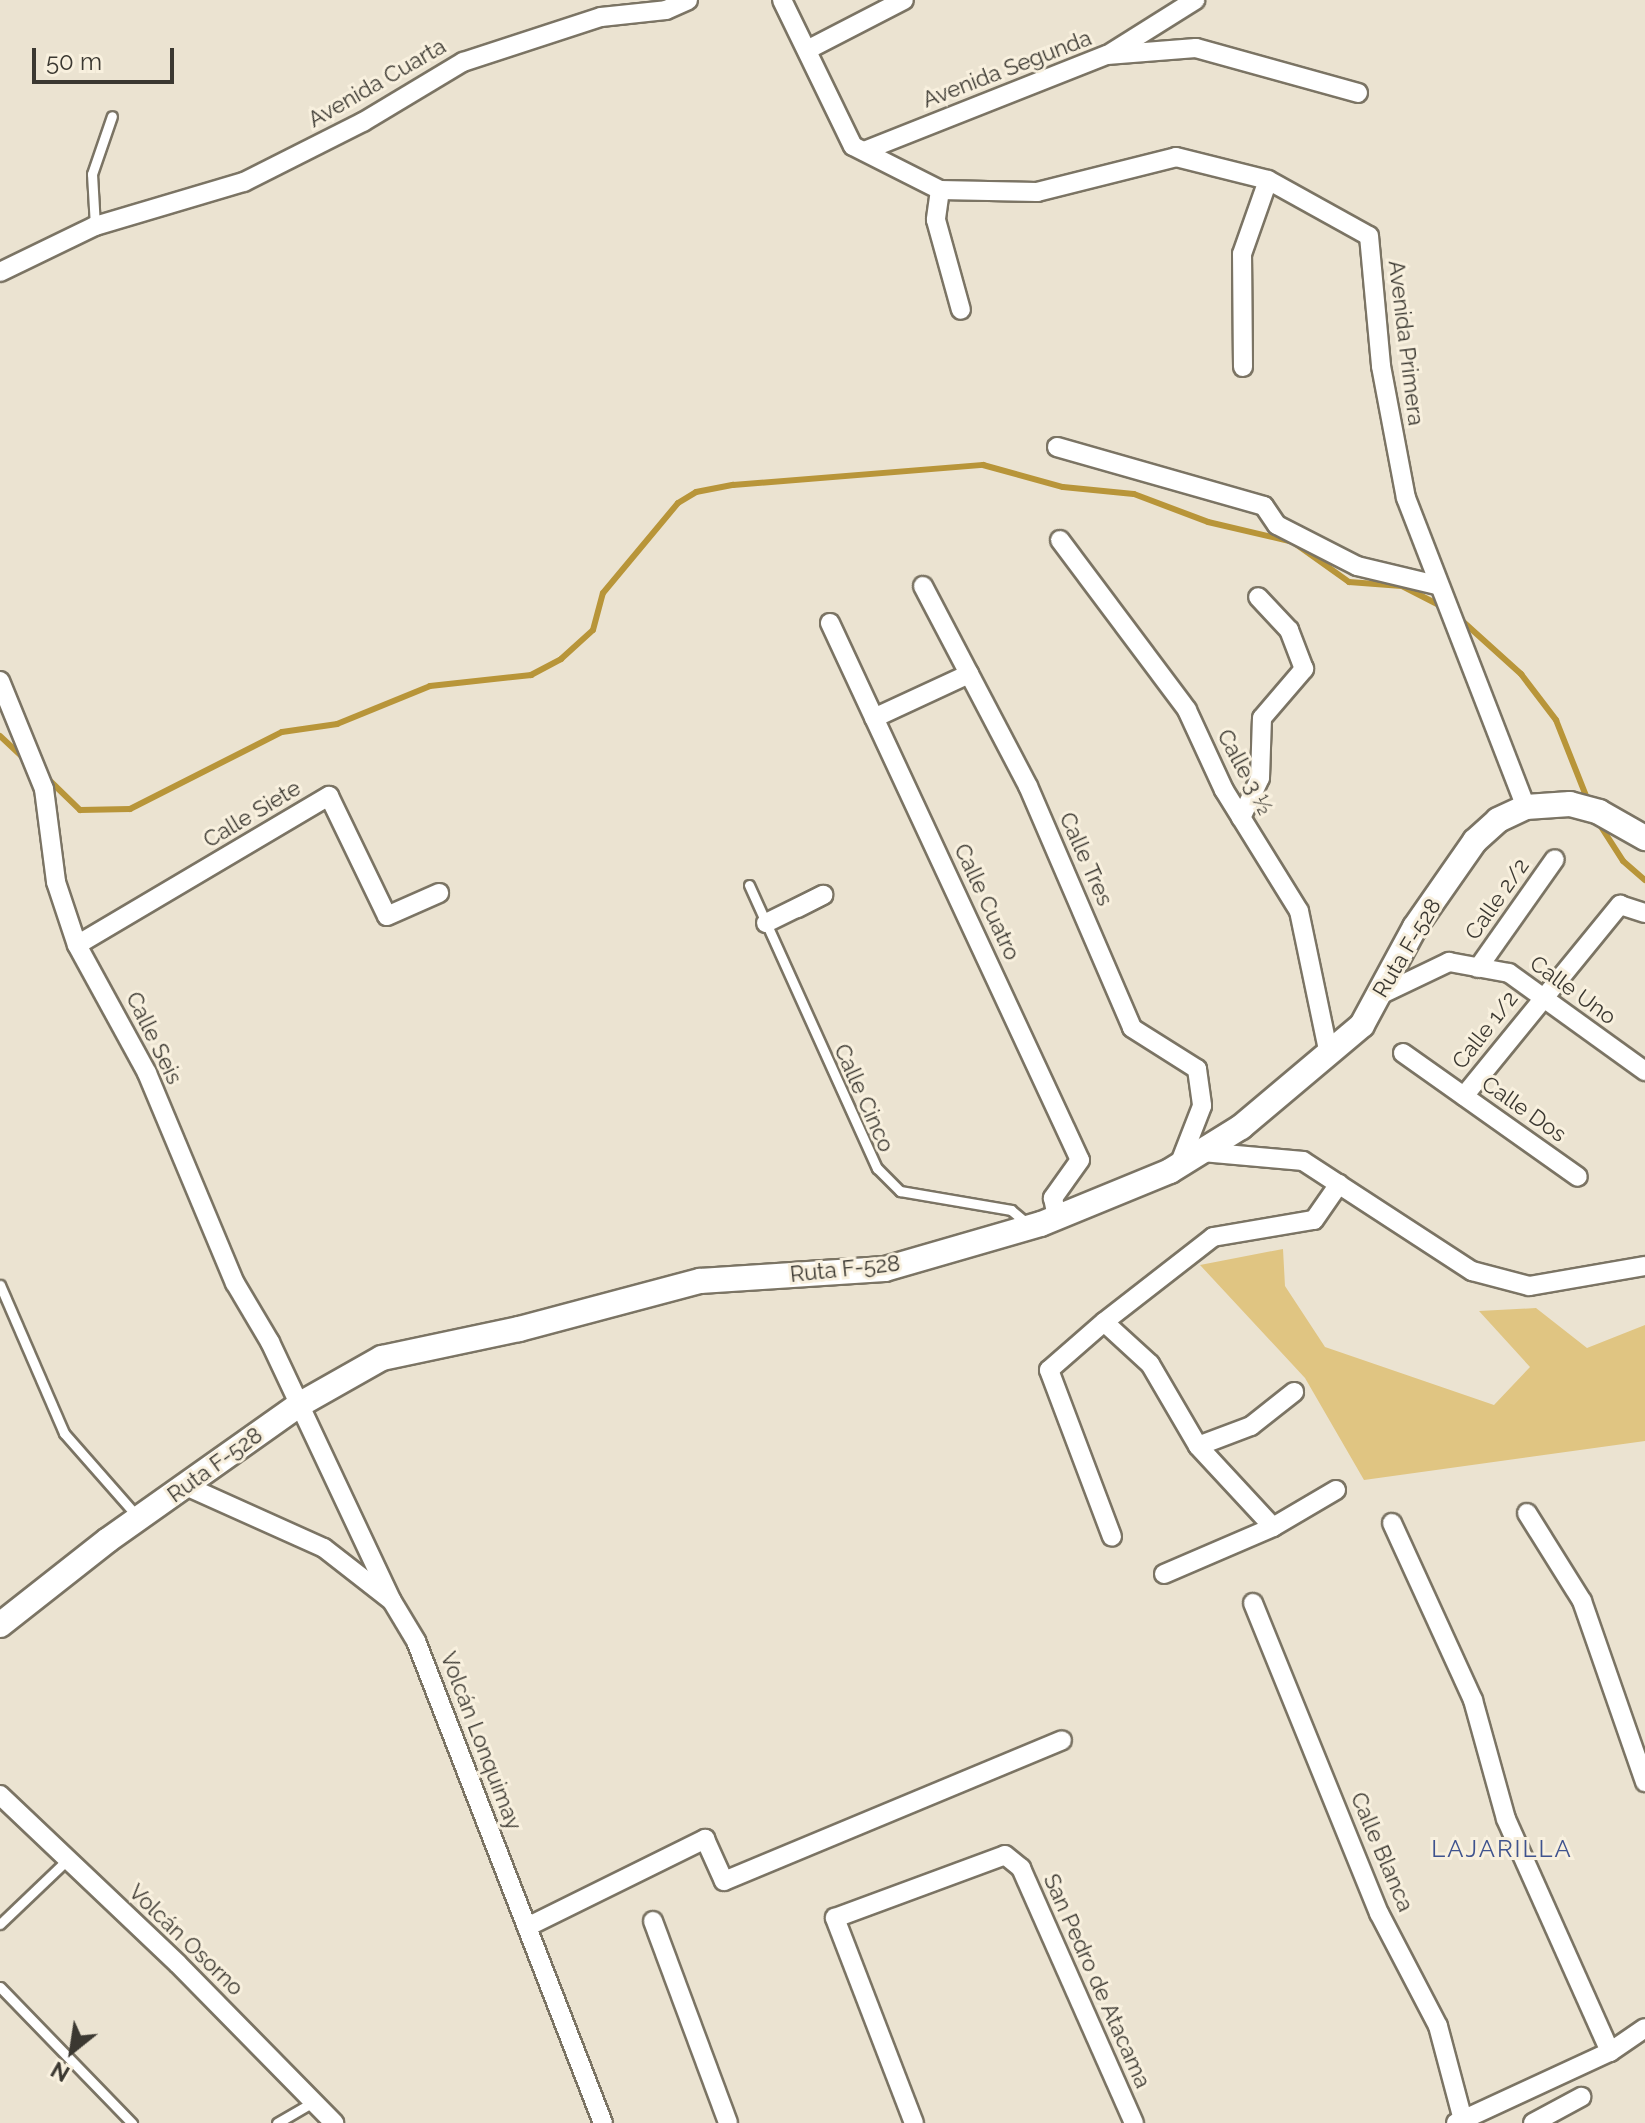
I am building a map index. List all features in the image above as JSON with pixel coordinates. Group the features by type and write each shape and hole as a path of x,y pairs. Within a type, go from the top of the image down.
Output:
{"main road":[{"name":"Ruta F-528","path":"0,1625 140,1518 297,1406 382,1358 519,1329 700,1281 885,1269 1031,1227 1055,1208 1179,1165 1197,1142 1329,1054 1362,1025 1415,927 1475,841 1498,820 1526,807 1555,803 1585,807 1645,838"}],"street":[{"name":"Avenida Cuarta","path":"0,272 95,226 244,182 363,122 463,62 601,17 666,10 688,0"},
{"name":"Avenida Primera","path":"782,0 853,146 940,190 1037,192 1176,157 1268,180 1369,236 1381,366 1406,498 1526,807"},
{"path":"807,50 904,0"},
{"path":"1107,55 1195,0"},
{"name":"Avenida Segunda","path":"864,151 1107,55 1196,48 1358,93"},
{"path":"1243,367 1242,254 1268,180"},
{"path":"940,190 936,220 961,310"},
{"path":"1057,447 1264,506 1277,525 1357,566 1440,586"},
{"name":"Calle 3 ½","path":"1060,540 1187,710 1241,818 1299,911 1329,1054"},
{"name":"Calle Tres","path":"923,586 1028,786 1132,1028 1197,1069 1202,1106 1197,1142"},
{"path":"1241,818 1260,778 1262,718 1304,669 1289,630 1258,597"},
{"name":"Calle Cuatro","path":"830,623 1080,1160 1055,1208"},
{"path":"874,718 969,674"},
{"name":"Calle Seis","path":"0,681 44,789 56,882 77,945 147,1073 211,1229 392,1601"},
{"name":"Calle Siete","path":"77,945 329,796 387,916 439,893"},
{"name":"Calle 2/2","path":"1478,968 1555,859"},
{"path":"766,923 823,895 797,908"},
{"name":"Calle 1/2","path":"1464,1096 1541,997 1620,905 1645,913"},
{"name":"Calle Uno","path":"1378,996 1449,962 1509,973 1645,1071"},
{"name":"Calle Dos","path":"1403,1053 1578,1177"},
{"path":"1197,1142 1303,1161 1472,1271 1529,1286 1645,1266"},
{"path":"1112,1537 1049,1370 1104,1322 1213,1237 1314,1220 1339,1184"},
{"path":"1104,1322 1150,1364 1198,1446 1273,1527"},
{"path":"1198,1446 1251,1426 1294,1392"},
{"name":"Volcán Lonquimay","path":"186,1486 324,1548 392,1601 416,1641 603,2123"},
{"path":"1164,1574 1273,1527 1336,1490"},
{"path":"1527,1513 1582,1601 1645,1782"},
{"path":"1392,1523 1473,1700 1506,1819 1610,2052"},
{"name":"Calle Blanca","path":"1253,1603 1379,1913 1438,2026 1460,2122"},
{"path":"527,1927 705,1839 724,1881 1062,1740"},
{"name":"Volcán Osorno","path":"0,1795 334,2123"},
{"name":"San Pedro de Atacama","path":"914,2123 835,1918 1005,1855 1021,1868 1134,2123"},
{"path":"653,1921 728,2123"},
{"path":"1460,2122 1610,2052 1643,2033"},
{"path":"1533,2123 1581,2097"}],"lane":[{"path":"95,226 92,174 112,116"},
{"name":"Calle Cinco","path":"749,885 877,1168 900,1191 1011,1210 1031,1227"},
{"path":"0,1285 64,1433 140,1518"},
{"path":"0,1924 68,1859"},
{"path":"0,1987 132,2123"},
{"path":"277,2123 315,2101"}],"shaded area":[{"path":"1283,1249 1285,1286 1325,1347 1494,1405 1530,1367 1479,1311 1536,1308 1587,1348 1645,1325 1645,1441 1364,1480 1305,1378 1200,1265"}],"waterway":[{"path":"45,776 80,810 130,809 282,732 337,724 430,686 531,675 561,659 593,630 603,593 678,503 696,492 733,485 983,465 1063,487 1134,494 1208,522 1293,542 1349,582 1402,586 1443,607"},
{"path":"1459,618 1521,674 1556,720 1588,801"},
{"path":"0,736 24,758"},
{"path":"1598,822 1623,861 1645,880"}],"district":[{"name":"LAJARILLA","path":"1502,1849"}]}
